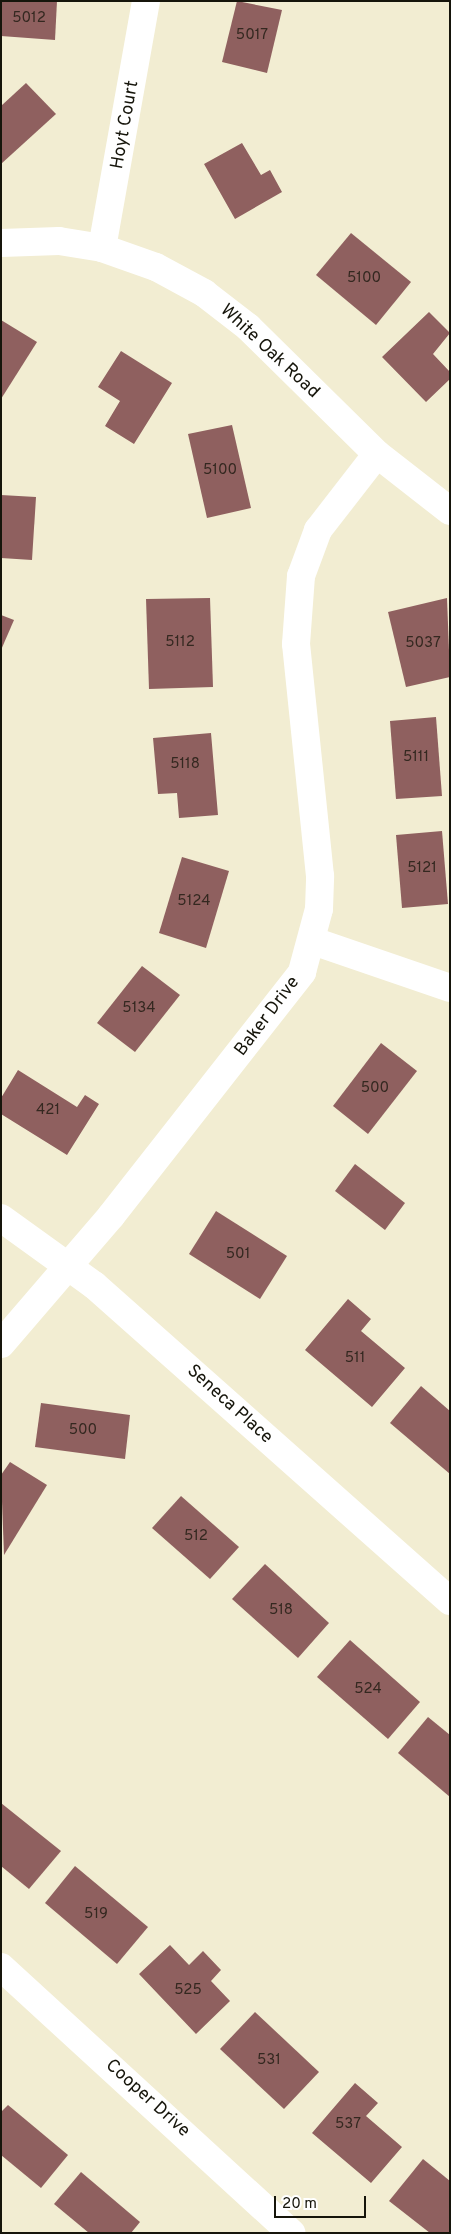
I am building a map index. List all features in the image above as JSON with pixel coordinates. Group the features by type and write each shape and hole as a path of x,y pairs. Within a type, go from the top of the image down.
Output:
{"street":[{"name":"Hoyt Court","path":"102,248 146,1"},
{"name":"White Oak Road","path":"1,243 59,241 102,248 156,267 204,293 248,327 377,454 450,511"},
{"name":"Baker Drive","path":"1,1344 69,1266 284,1001 302,972 313,941 320,876 296,644 301,576 318,530 377,454"},
{"path":"313,941 450,988"},
{"name":"Seneca Place","path":"1,1218 69,1266 450,1601"},
{"name":"Cooper Drive","path":"1,1967 291,2233"}],"building":[{"path":"1,1 57,1 55,40 1,36"},
{"path":"237,1 282,10 267,73 222,62"},
{"path":"26,83 56,114 1,164 1,106"},
{"path":"242,143 261,175 270,170 282,192 235,219 204,164"},
{"path":"351,233 411,282 376,325 316,275"},
{"path":"429,312 450,333 433,354 450,372 450,379 426,402 382,357"},
{"path":"1,320 37,342 1,399"},
{"path":"121,351 172,383 134,444 105,426 120,401 98,387"},
{"path":"232,425 251,508 207,518 188,434"},
{"path":"1,495 36,497 32,560 1,558"},
{"path":"210,598 213,687 149,689 146,599"},
{"path":"447,598 450,677 406,687 388,612"},
{"path":"1,615 14,620 1,650"},
{"path":"436,717 442,796 396,799 390,721"},
{"path":"211,733 218,815 179,818 177,793 158,794 153,738"},
{"path":"442,831 448,904 402,908 396,835"},
{"path":"182,857 229,871 206,948 159,933"},
{"path":"142,966 180,995 135,1052 97,1023"},
{"path":"381,1043 417,1071 368,1134 333,1106"},
{"path":"18,1070 77,1107 85,1095 99,1104 67,1155 1,1114 1,1098"},
{"path":"355,1164 405,1203 385,1230 335,1191"},
{"path":"216,1211 287,1256 260,1299 189,1254"},
{"path":"348,1299 371,1319 361,1331 405,1368 372,1407 305,1350"},
{"path":"421,1386 450,1411 450,1474 390,1423"},
{"path":"41,1403 130,1415 125,1459 35,1447"},
{"path":"10,1462 47,1485 4,1555 1,1475"},
{"path":"181,1496 239,1547 210,1579 152,1528"},
{"path":"265,1564 329,1623 298,1658 232,1599"},
{"path":"350,1640 420,1702 388,1739 317,1677"},
{"path":"428,1717 450,1735 450,1797 398,1753"},
{"path":"1,1803 61,1851 29,1889 1,1866"},
{"path":"75,1866 148,1927 117,1964 45,1903"},
{"path":"170,1945 189,1965 203,1951 221,1970 211,1981 230,2001 196,2034 139,1974"},
{"path":"255,2012 319,2072 284,2109 220,2049"},
{"path":"355,2083 378,2103 366,2116 402,2147 371,2183 312,2133"},
{"path":"8,2105 68,2155 41,2188 1,2155 1,2112"},
{"path":"423,2159 450,2181 450,2233 430,2233 389,2201"},
{"path":"81,2172 140,2222 131,2233 89,2233 54,2204"}]}
